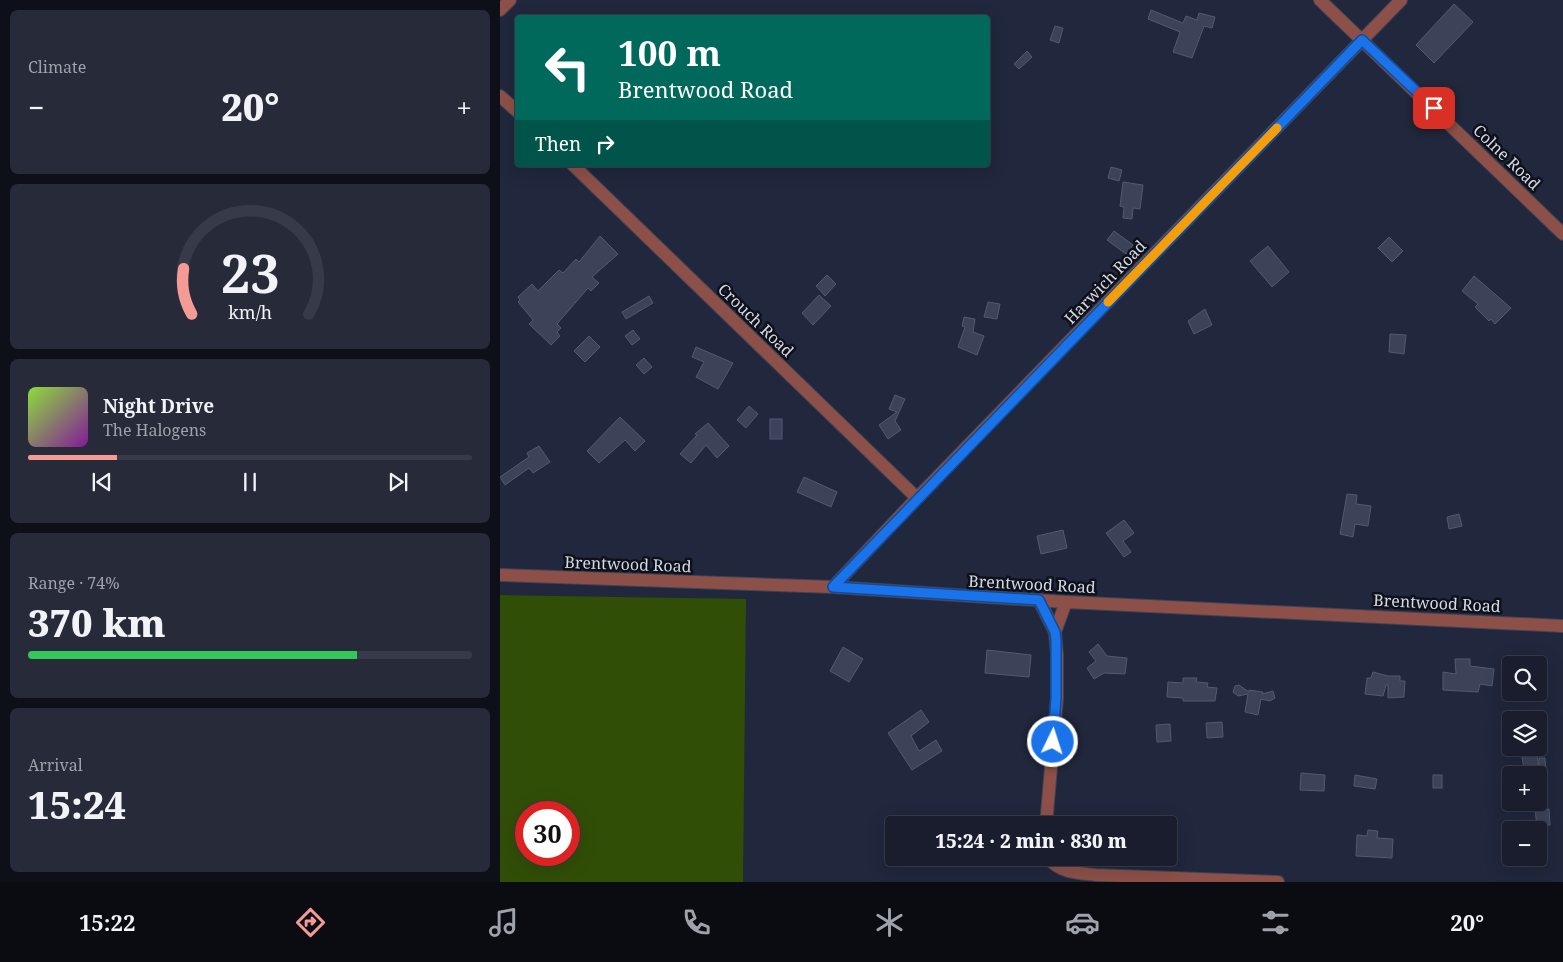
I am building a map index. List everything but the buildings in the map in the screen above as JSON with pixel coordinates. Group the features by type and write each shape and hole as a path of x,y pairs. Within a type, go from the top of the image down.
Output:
{"street":[{"path":"500,10 510,0"},
{"name":"Colne Road","path":"1320,0 1563,234"},
{"name":"Harwich Road","path":"833,587 917,498 1402,0"},
{"path":"500,96 515,109"},
{"name":"Crouch Road","path":"574,167 917,498"},
{"name":"Brentwood Road","path":"500,575 833,587 1066,602 1563,626"},
{"path":"1039,600 1055,632"},
{"path":"1047,816 1056,698 1055,632 1066,602"},
{"path":"1058,866 1088,874 1278,882"}],"green space":[{"path":"500,595 746,599 743,882 500,882"}],"slow traffic":[{"path":"1108,302 1277,128"}],"route":[{"path":"1053,742 1056,698 1056,641 1055,632 1039,600 833,587 1362,40 1434,108"}]}
